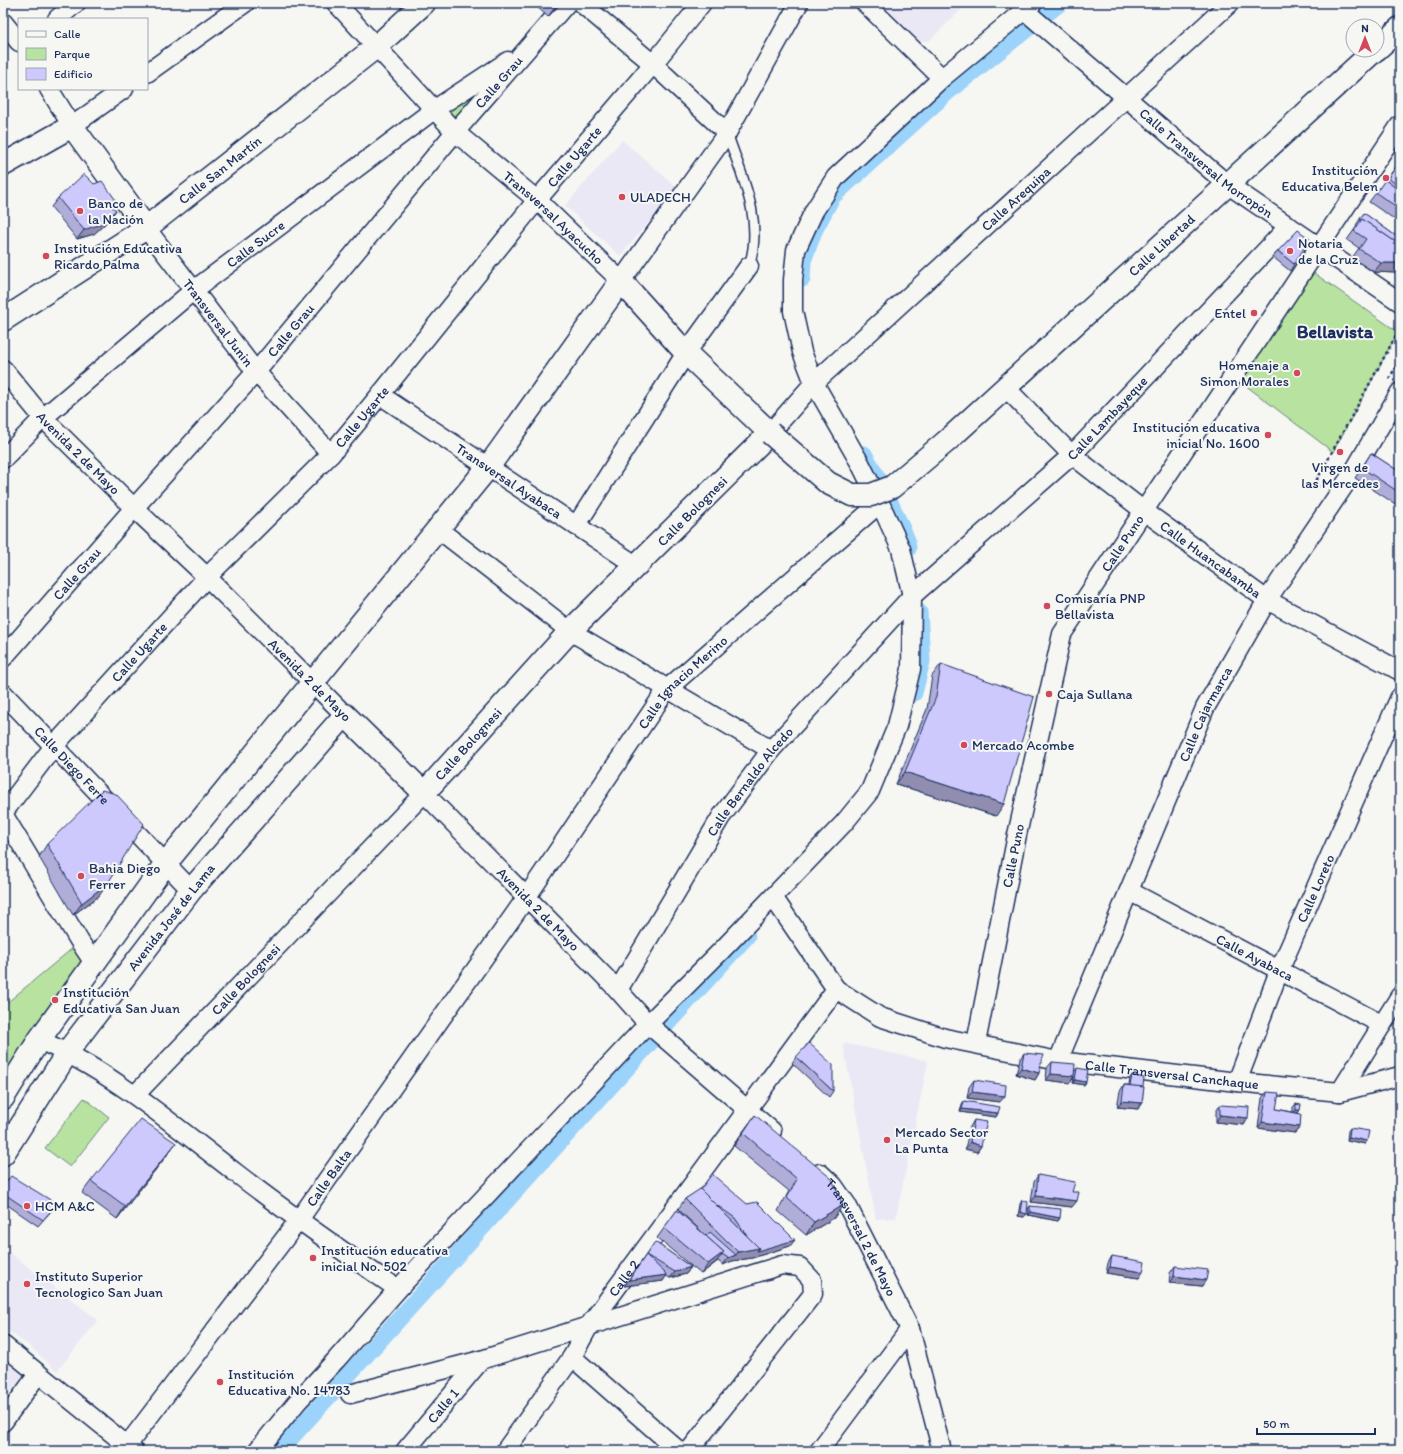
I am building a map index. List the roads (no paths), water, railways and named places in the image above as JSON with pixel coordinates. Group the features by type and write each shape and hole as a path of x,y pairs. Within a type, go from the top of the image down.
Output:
{"main road":[{"name":"Calle San Martín","path":"3,320 146,228 376,48 424,3"},
{"name":"Calle Libertad","path":"1385,41 1400,28"},
{"name":"Calle Libertad","path":"948,440 1366,58"},
{"name":"Transversal Junin","path":"72,126 146,228"},
{"path":"3,165 72,126"},
{"path":"3,1098 39,1040 166,863 489,466 621,281"},
{"name":"Transversal Ayacucho","path":"621,281 686,352 770,433 828,483 852,495 871,495 892,487 948,440"},
{"name":"Calle Bolognesi","path":"424,793 570,631 770,433"},
{"name":"Avenida 2 de Mayo","path":"345,715 424,793"},
{"name":"Avenida José de Lama","path":"3,1154 68,1052 191,890 345,715"}],"street":[{"path":"58,18 76,3"},
{"path":"148,71 245,3"},
{"name":"Transversal Ayacucho","path":"336,3 455,132 537,200 621,281"},
{"path":"524,51 567,3"},
{"path":"581,3 653,64 727,133"},
{"name":"Calle Ugarte","path":"3,813 54,746 207,577 331,454 537,200 653,64 702,3"},
{"path":"621,281 727,133 799,3"},
{"path":"865,3 942,78"},
{"name":"Calle Arequipa","path":"809,390 1230,3"},
{"path":"257,1451 296,1402 336,1360 398,1289 844,823 870,791 897,726 911,669 912,596 901,549 860,463 809,390 793,311 793,280 796,250 814,211 836,178 942,78 1028,6"},
{"name":"Calle Transversal Morropón","path":"1028,6 1126,98 1227,184 1400,302"},
{"path":"3,22 18,41"},
{"name":"Calle Sucre","path":"3,459 43,418 194,290 435,109 524,51"},
{"name":"Calle Grau","path":"3,658 134,508 256,372 524,51"},
{"path":"50,90 72,126 123,90"},
{"name":"Calle Puno","path":"976,1043 1017,835 1062,634 1400,125"},
{"name":"Calle Lambayeque","path":"912,596 1072,455 1289,226"},
{"name":"Transversal Junin","path":"146,228 256,372 331,454"},
{"path":"576,526 686,352 749,266"},
{"name":"Avenida 2 de Mayo","path":"3,369 43,418 134,508 207,577 345,715"},
{"name":"Calle Cajarmarca","path":"1058,1061 1205,708 1267,600 1354,471 1394,386"},
{"name":"Calle Huancabamba","path":"1005,387 1072,455 1144,511 1267,600 1400,671"},
{"name":"Calle Bolognesi","path":"770,433 809,390"},
{"name":"Transversal Ayabaca","path":"380,395 489,466 637,566"},
{"name":"Calle Ignacio Merino","path":"526,898 667,689 880,503"},
{"path":"438,529 570,631 772,750"},
{"name":"Calle Bernaldo Alcedo","path":"618,990 721,817 772,750 912,596"},
{"name":"Calle Diego Ferre","path":"3,693 191,890"},
{"name":"Calle Loreto","path":"1237,1082 1279,971 1400,697"},
{"name":"Calle Bolognesi","path":"135,1096 424,793"},
{"name":"Avenida 2 de Mayo","path":"424,793 618,990"},
{"path":"3,813 94,963"},
{"name":"Calle Ayabaca","path":"1129,891 1381,1024"},
{"path":"773,897 836,989"},
{"name":"Calle Balta","path":"128,1449 298,1221 526,898"},
{"name":"Calle Transversal Canchaque","path":"836,989 880,1017 945,1038 976,1043 1058,1061 1237,1082 1340,1092 1400,1076"},
{"name":"Calle 2","path":"505,1451 572,1357 590,1324 746,1109 836,989"},
{"path":"618,990 650,1025 787,1144"},
{"path":"1340,1092 1381,1024 1400,996"},
{"path":"39,1040 68,1052 135,1096 298,1221 398,1289"},
{"name":"Transversal 2 de Mayo","path":"810,1165 833,1185 847,1205 910,1329 942,1451"},
{"path":"350,1394 481,1360 590,1324 782,1265 800,1267 812,1280 813,1294 689,1451"},
{"path":"819,1451 910,1329"},
{"path":"3,1345 128,1449"},
{"path":"572,1357 679,1451"},
{"name":"Calle 1","path":"405,1451 481,1360"},
{"path":"3,1422 38,1374"}],"lane":[{"path":"727,133 753,211 755,243 749,266"}],"waterway":[{"path":"802,279 803,261 814,231 832,197 950,90 1060,3"},
{"path":"864,454 885,491 907,540 908,549"},
{"path":"914,693 922,661 919,612"},
{"path":"279,1451 747,936"}],"place":[{"name":"Institución Educativa Belen","path":"1386,178"},
{"name":"ULADECH","path":"622,197"},
{"name":"Banco de la Nación","path":"80,211"},
{"name":"Notaria de la Cruz","path":"1290,251"},
{"name":"Institución Educativa Ricardo Palma","path":"46,256"},
{"name":"Entel","path":"1254,313"},
{"name":"Homenaje a Simon Morales","path":"1297,373"},
{"name":"Institución educativa inicial No. 1600","path":"1268,435"},
{"name":"Virgen de las Mercedes","path":"1340,452"},
{"name":"Comisaría PNP Bellavista","path":"1047,606"},
{"name":"Caja Sullana","path":"1049,694"},
{"name":"Mercado Acombe","path":"964,745"},
{"name":"Bahia Diego Ferrer","path":"81,876"},
{"name":"Institución Educativa San Juan","path":"55,1000"},
{"name":"Mercado Sector La Punta","path":"887,1140"},
{"name":"HCM A&C","path":"27,1206"},
{"name":"Institución educativa inicial No. 502","path":"313,1258"},
{"name":"Instituto Superior Tecnologico San Juan","path":"27,1284"},
{"name":"Institución Educativa No. 14783","path":"220,1382"}],"district":[{"name":"Bellavista","path":"1335,332"}]}
